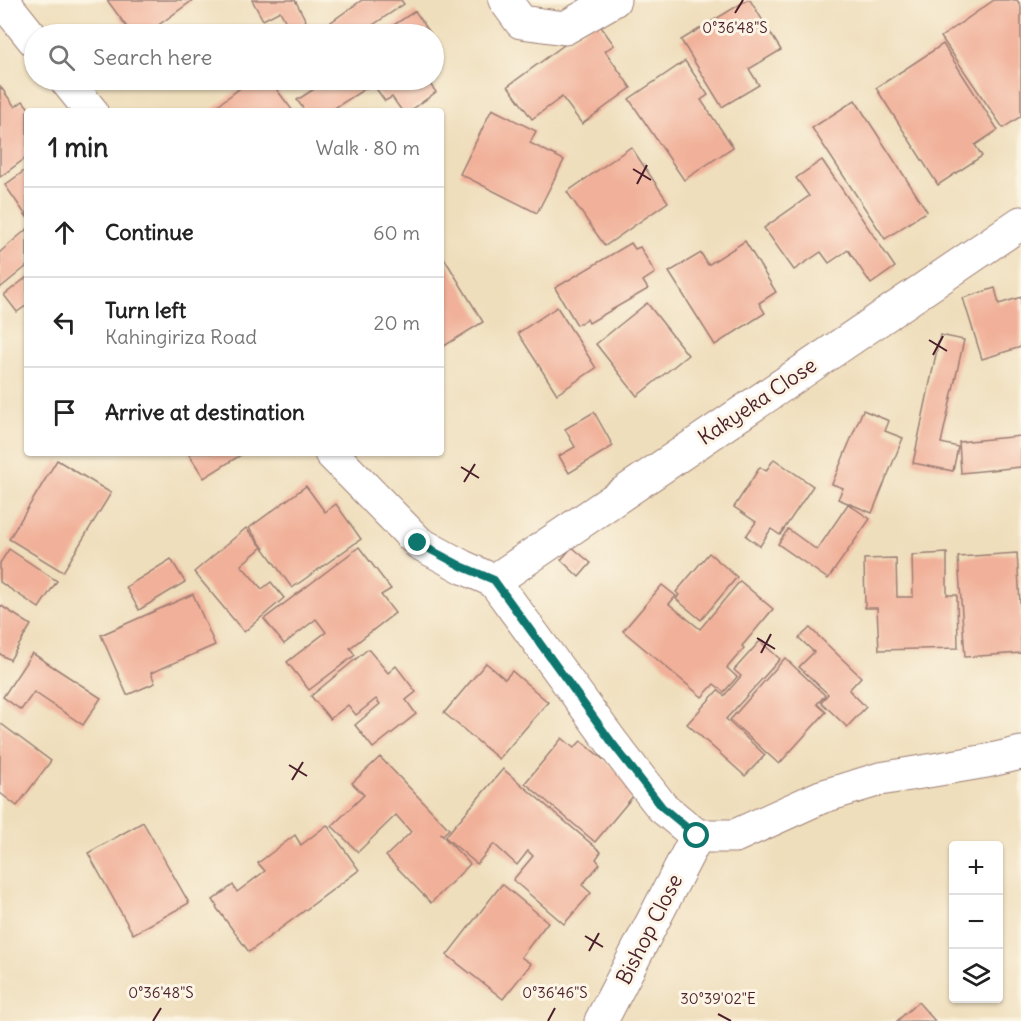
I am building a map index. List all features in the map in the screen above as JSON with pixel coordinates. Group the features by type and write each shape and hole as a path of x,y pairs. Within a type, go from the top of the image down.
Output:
{"street":[{"path":"2,0 24,28"},
{"path":"505,0 521,22 566,28 614,0"},
{"path":"74,90 89,108"},
{"name":"Kakyeka Close","path":"494,580 1007,238 1021,223"},
{"path":"334,456 418,543 463,567 494,580 613,744 662,807 697,836 735,836 821,797 880,779 1021,753"},
{"name":"Bishop Close","path":"601,1021 697,836"}],"building":[{"path":"107,0 193,0 160,24 125,24"},
{"path":"252,0 295,0 306,21 301,24 287,24 280,11 263,20"},
{"path":"362,0 401,0 404,4 374,24 332,24 331,22"},
{"path":"750,0 781,50 749,69 759,85 722,107 681,40"},
{"path":"994,0 1017,0 1021,6 1021,116 1003,128 941,37"},
{"path":"415,11 424,24 395,24"},
{"path":"597,21 614,45 605,51 631,88 582,124 562,97 532,119 508,86"},
{"path":"943,44 998,130 975,145 982,156 938,185 876,88"},
{"path":"685,61 708,95 701,100 733,147 684,180 629,99"},
{"path":"0,86 15,107 23,101 29,108 24,108 24,159 0,177"},
{"path":"238,90 277,90 291,108 214,108"},
{"path":"312,90 363,90 335,108 303,108 297,100"},
{"path":"377,90 434,90 436,92 414,108 400,108 392,97 385,101"},
{"path":"855,100 927,211 885,239 812,128"},
{"path":"492,109 536,131 530,143 564,160 537,213 460,174"},
{"path":"631,147 668,202 605,246 567,192"},
{"path":"822,160 895,267 871,284 848,250 829,263 821,252 794,270 764,228 809,196 796,178"},
{"path":"24,171 24,213 5,185"},
{"path":"24,232 24,268 0,288 0,252"},
{"path":"745,241 776,292 759,303 765,313 715,345 669,272 701,253 708,265"},
{"path":"631,243 635,249 640,247 655,273 643,281 648,289 589,323 587,319 577,325 555,288"},
{"path":"444,258 483,322 444,346"},
{"path":"24,279 24,307 17,312 4,295"},
{"path":"995,288 999,304 1021,297 1021,347 982,359 963,298"},
{"path":"647,303 688,355 637,396 596,344"},
{"path":"557,307 596,368 557,394 518,333"},
{"path":"940,335 964,340 941,443 958,447 953,471 913,463"},
{"path":"863,410 889,421 885,431 903,438 872,513 838,499 843,488 832,484"},
{"path":"594,412 613,446 569,473 559,456 575,447 565,429"},
{"path":"1021,436 1021,467 961,473 959,442"},
{"path":"190,456 239,456 204,478"},
{"path":"774,459 813,486 780,535 771,529 760,546 746,536 756,522 734,507 760,467 766,471"},
{"path":"57,460 111,493 63,572 9,539"},
{"path":"306,486 325,512 336,504 361,539 292,588 249,528"},
{"path":"848,504 870,519 828,579 778,544 788,529 817,550"},
{"path":"246,528 262,547 241,565 262,589 271,582 284,598 244,632 194,572"},
{"path":"359,547 391,589 381,595 395,613 350,648 355,655 309,690 287,662 326,632 316,619 284,644 264,619"},
{"path":"572,547 591,563 579,577 561,560"},
{"path":"9,549 57,581 39,608 0,582 0,563"},
{"path":"709,553 737,577 701,620 676,599 679,595 676,592"},
{"path":"947,553 947,595 957,595 958,648 879,650 877,608 865,608 864,559 896,558 897,597 913,597 912,555"},
{"path":"1017,553 1021,653 965,657 958,557"},
{"path":"171,559 185,582 139,610 126,587"},
{"path":"740,581 773,609 727,668 737,677 724,692 714,684 702,697 623,631 662,585 676,596 669,604 700,629"},
{"path":"193,594 215,645 151,673 155,683 127,695 101,635"},
{"path":"0,605 31,625 10,660 0,654"},
{"path":"810,628 861,677 849,690 866,707 847,727 821,702 828,694 799,667 814,652 799,638"},
{"path":"760,641 780,659 726,719 765,755 745,776 687,724 718,690 724,696 741,676 734,670"},
{"path":"368,649 388,673 396,666 416,692 406,700 416,714 373,748 355,725 380,704 376,699 356,715 348,705 330,719 311,696"},
{"path":"32,653 101,698 83,725 34,692 21,710 3,697"},
{"path":"785,658 825,695 817,704 826,712 779,764 730,720"},
{"path":"486,663 505,679 512,671 548,702 499,759 444,713"},
{"path":"0,723 51,761 17,806 0,793"},
{"path":"562,738 574,748 581,741 639,789 595,842 525,783"},
{"path":"380,757 449,829 443,835 440,833 470,864 431,903 386,856 411,832 396,815 358,852 332,826 364,795 352,783"},
{"path":"503,769 601,852 596,859 600,864 582,885 591,893 564,924 513,880 533,856 528,851 517,865 494,844 477,864 445,837"},
{"path":"143,822 189,903 133,934 88,853"},
{"path":"327,825 359,870 249,952 213,900 233,885 237,892 265,871 258,863 295,835 301,845"},
{"path":"502,884 548,922 521,957 531,964 503,999 447,955"},
{"path":"918,1002 935,1021 897,1021"}],"route":[{"path":"418,543 463,567 494,580 613,744 662,807 697,836"}]}
